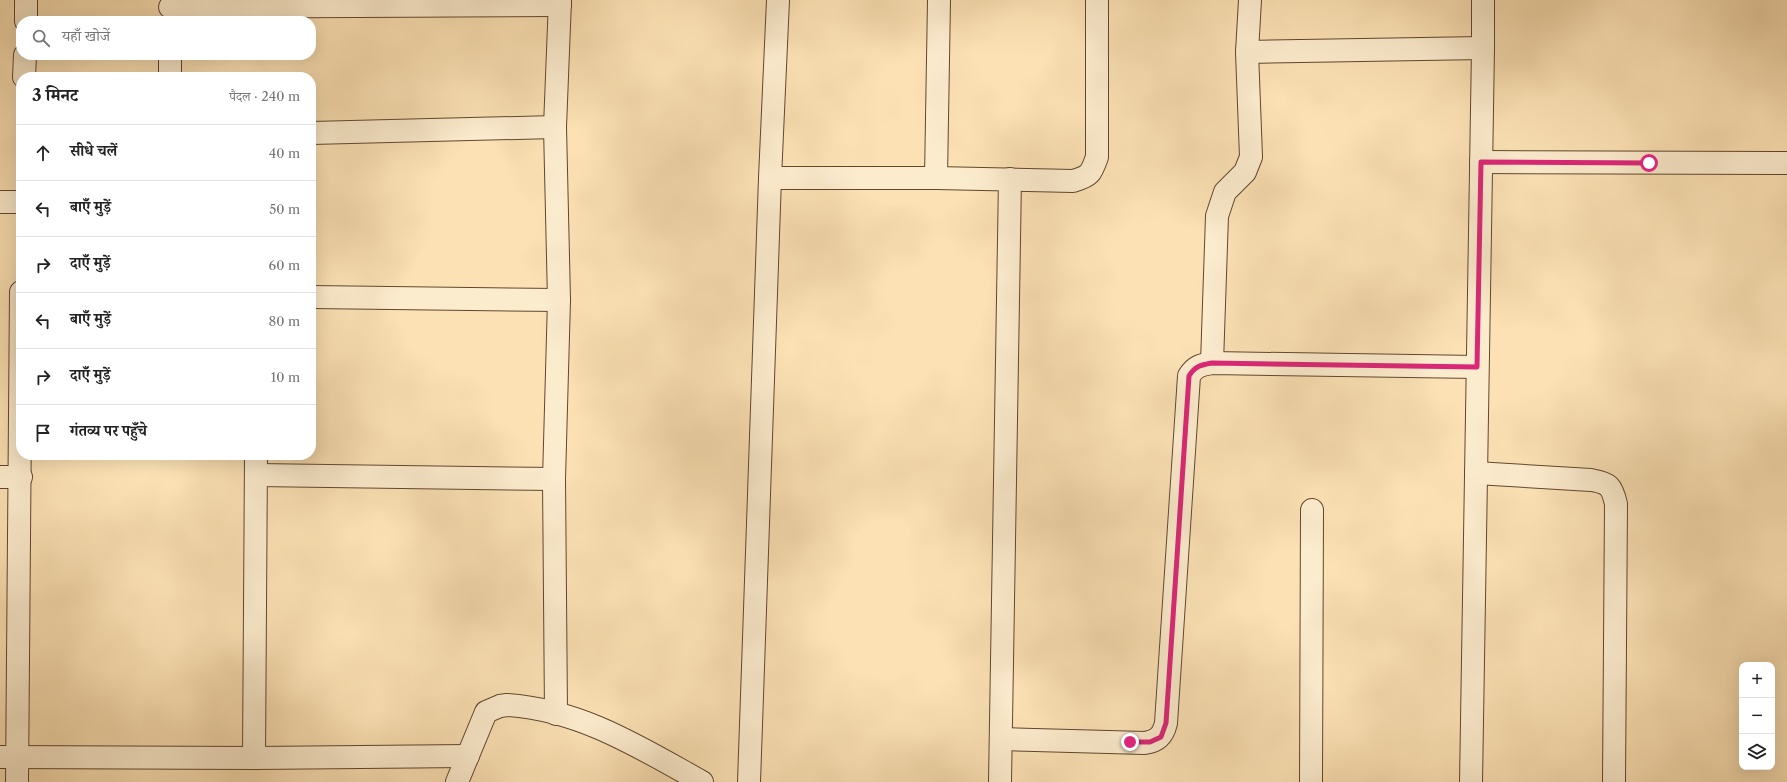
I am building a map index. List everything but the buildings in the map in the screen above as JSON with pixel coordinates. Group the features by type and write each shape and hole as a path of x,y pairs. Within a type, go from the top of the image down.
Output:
{"street":[{"path":"26,0 26,16"},
{"path":"749,782 770,178 778,0"},
{"path":"936,178 939,0"},
{"path":"770,178 936,178 1073,181 1085,178 1091,174 1097,157 1097,0"},
{"path":"1212,363 1217,216 1225,192 1245,172 1251,156 1247,52 1250,0"},
{"path":"1471,782 1483,0"},
{"path":"170,9 560,2 554,127 559,300 554,479 556,714"},
{"path":"1247,52 1483,48"},
{"path":"24,72 25,60"},
{"path":"170,60 170,72"},
{"path":"316,133 554,127"},
{"path":"1481,162 1787,163"},
{"path":"1000,782 1010,179"},
{"path":"0,202 16,202"},
{"path":"316,297 559,300"},
{"path":"1000,739 1145,743 1161,737 1164,732 1166,723 1189,376 1193,369 1199,365 1212,363 1477,367"},
{"path":"16,376 10,477 8,757 17,782"},
{"path":"254,758 256,465 554,479"},
{"path":"1476,473 1591,480 1605,482 1614,492 1616,504 1614,782"},
{"path":"1311,782 1312,510"},
{"path":"457,782 486,712 506,705 520,706 593,724 702,782"},
{"path":"8,757 254,758 468,756"}],"route":[{"path":"1130,742 1145,743 1161,737 1166,723 1189,376 1193,369 1199,365 1212,363 1477,367 1481,162 1649,163"}]}
